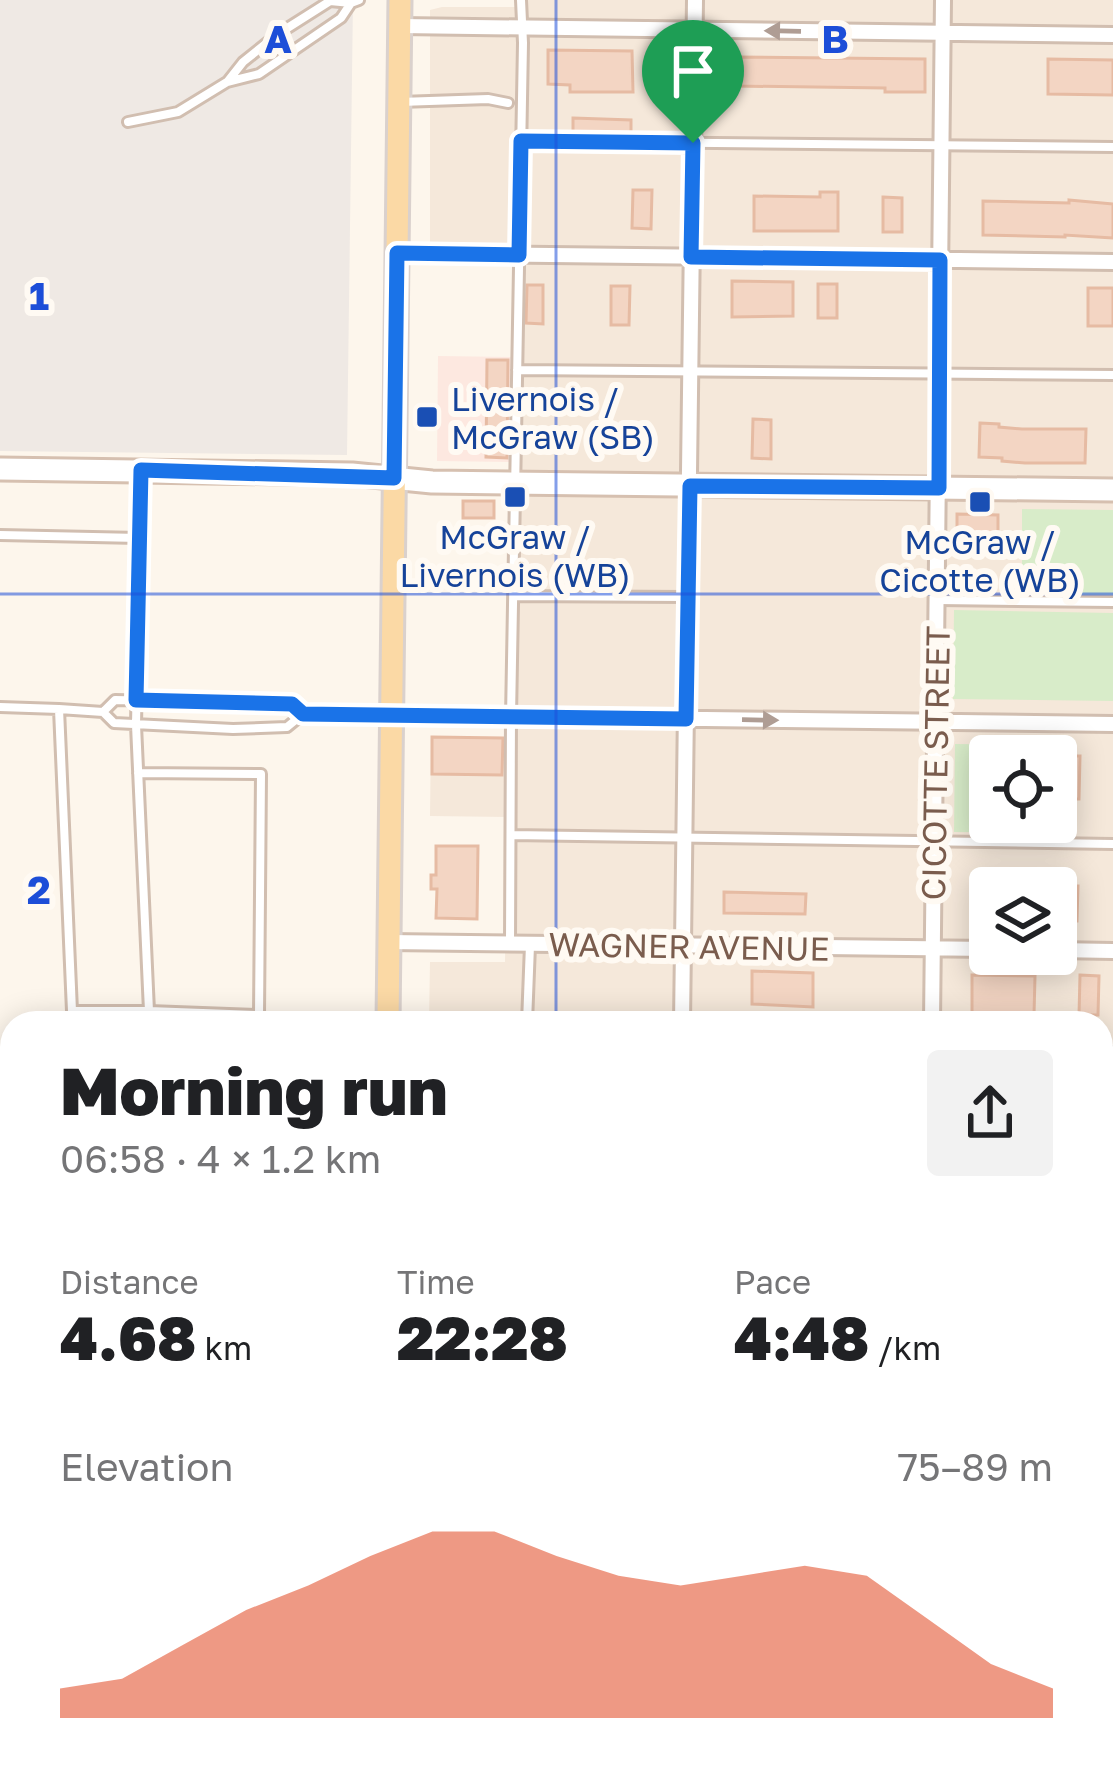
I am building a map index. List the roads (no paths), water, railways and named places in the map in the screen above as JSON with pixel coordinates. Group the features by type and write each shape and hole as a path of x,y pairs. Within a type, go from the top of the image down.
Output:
{"main road":[{"path":"388,1011 400,0"}],"street":[{"path":"682,1011 695,0"},
{"name":"CICOTTE STREET","path":"932,1011 943,0"},
{"path":"400,26 1113,34"},
{"path":"397,253 1113,262"},
{"path":"0,469 432,482 1113,490"},
{"path":"391,715 1113,724"},
{"name":"WAGNER AVENUE","path":"388,942 969,949"},
{"path":"1077,950 1113,951"}],"lane":[{"path":"510,944 521,0"},
{"path":"227,82 278,34 330,2 355,2"},
{"path":"128,122 178,112 227,82 259,74 340,18 355,2"},
{"path":"399,102 488,99 508,103"},
{"path":"521,141 1113,147"},
{"path":"517,370 1113,375"},
{"path":"59,709 72,1011 149,1011 136,725 141,470"},
{"path":"0,536 139,538"},
{"path":"514,596 688,597"},
{"path":"938,600 1113,602"},
{"path":"103,712 115,700 136,700 292,704 303,714"},
{"path":"0,707 103,712 114,723 233,729 287,727 303,714 391,715"},
{"path":"138,773 260,774 260,1011"},
{"path":"511,835 1113,844"},
{"path":"527,1011 530,944"}],"place":[{"name":"Livernois / McGraw (SB)","path":"427,417"},
{"name":"McGraw / Livernois (WB)","path":"515,497"},
{"name":"McGraw / Cicotte (WB)","path":"980,502"}]}
